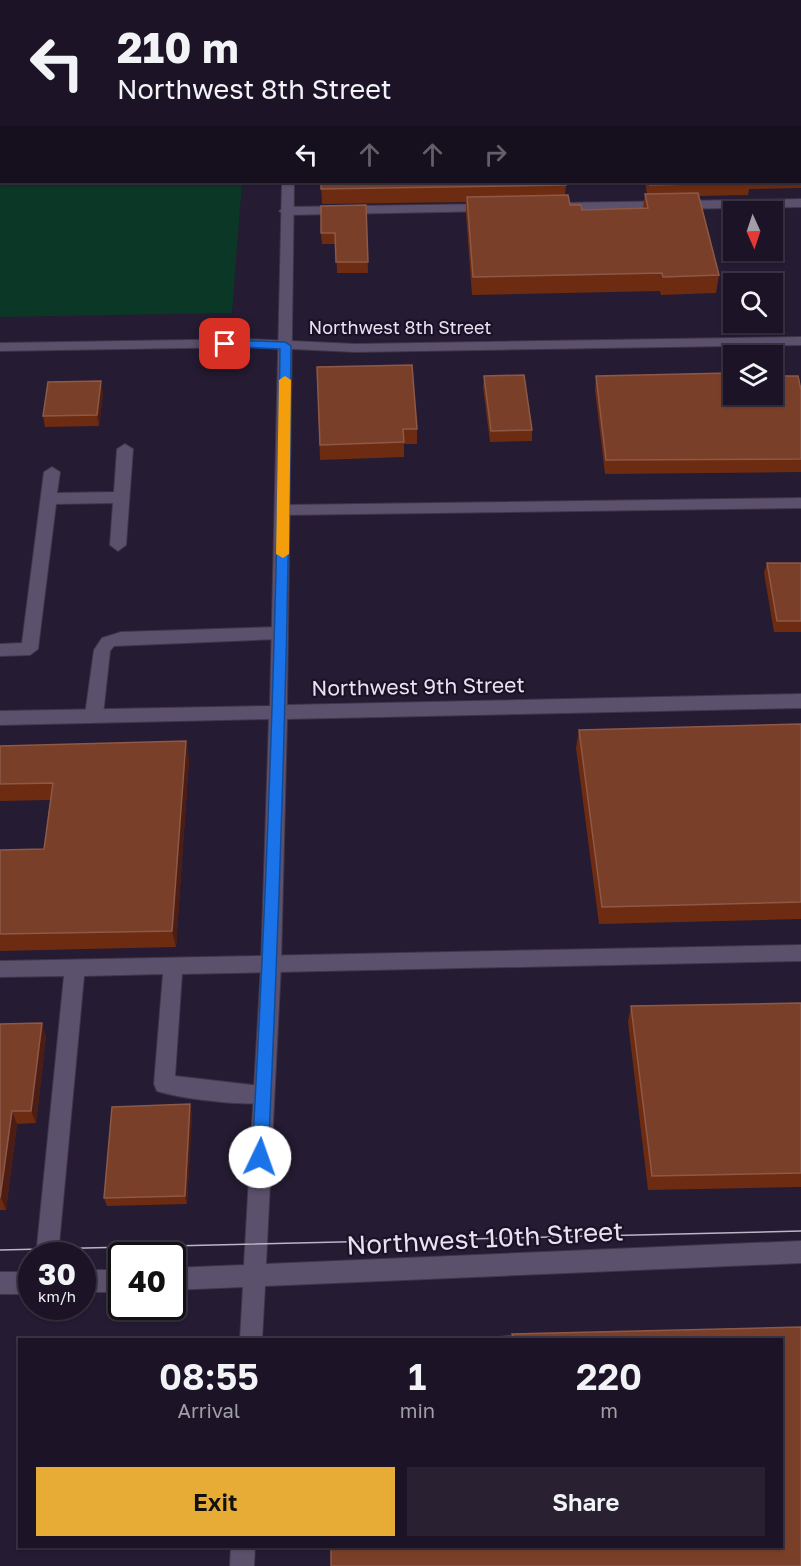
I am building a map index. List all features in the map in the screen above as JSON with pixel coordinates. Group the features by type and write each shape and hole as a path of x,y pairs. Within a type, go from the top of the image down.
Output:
{"street":[{"path":"251,1338 271,965 284,510 288,183"},
{"path":"541,207 801,203"},
{"path":"286,211 506,208"},
{"name":"Northwest 8th Street","path":"0,347 248,343 345,349 801,341"},
{"path":"118,545 125,449"},
{"path":"0,650 30,649 52,472"},
{"path":"49,499 121,497"},
{"path":"284,510 801,503"},
{"path":"94,716 102,650 108,642 120,638 280,633"},
{"name":"Northwest 9th Street","path":"0,718 801,701"},
{"path":"0,969 801,953"},
{"path":"173,966 164,1084 217,1092 263,1094"},
{"path":"48,1242 75,968"},
{"name":"Northwest 10th Street","path":"186,1279 801,1252"},
{"path":"0,1283 18,1283"},
{"path":"242,1566 243,1548"}],"green space":[{"path":"0,183 242,183 232,313 0,317"}],"building":[{"path":"321,183 565,183 566,185 321,189"},
{"path":"649,183 694,184 650,185"},
{"path":"698,193 719,275 663,277 662,273 473,277 467,197 568,195 570,205 581,205 582,210 648,208 645,194"},
{"path":"366,205 368,262 336,262 335,233 321,233 321,206"},
{"path":"412,365 417,429 403,429 404,442 320,445 317,367"},
{"path":"723,373 723,405 783,405 783,376 798,376 801,390 801,459 606,460 596,376"},
{"path":"524,375 532,430 491,431 484,376"},
{"path":"101,381 97,415 43,416 48,382"},
{"path":"767,563 801,563 801,621 777,621"},
{"path":"801,724 801,902 602,907 579,730"},
{"path":"186,741 172,931 0,934 0,850 44,849 53,783 0,784 0,746"},
{"path":"801,1003 801,1173 652,1176 631,1006"},
{"path":"42,1023 31,1111 12,1111 0,1198 0,1024"},
{"path":"190,1104 185,1196 104,1198 112,1107"},
{"path":"801,1327 801,1566 331,1566 331,1548 783,1548 783,1338 472,1338 513,1336 512,1334"}],"tram line":[{"path":"0,1250 801,1231"}],"slow traffic":[{"path":"283,554 285,380"}],"route":[{"path":"225,344 285,346 279,711 271,965 260,1157"}]}
